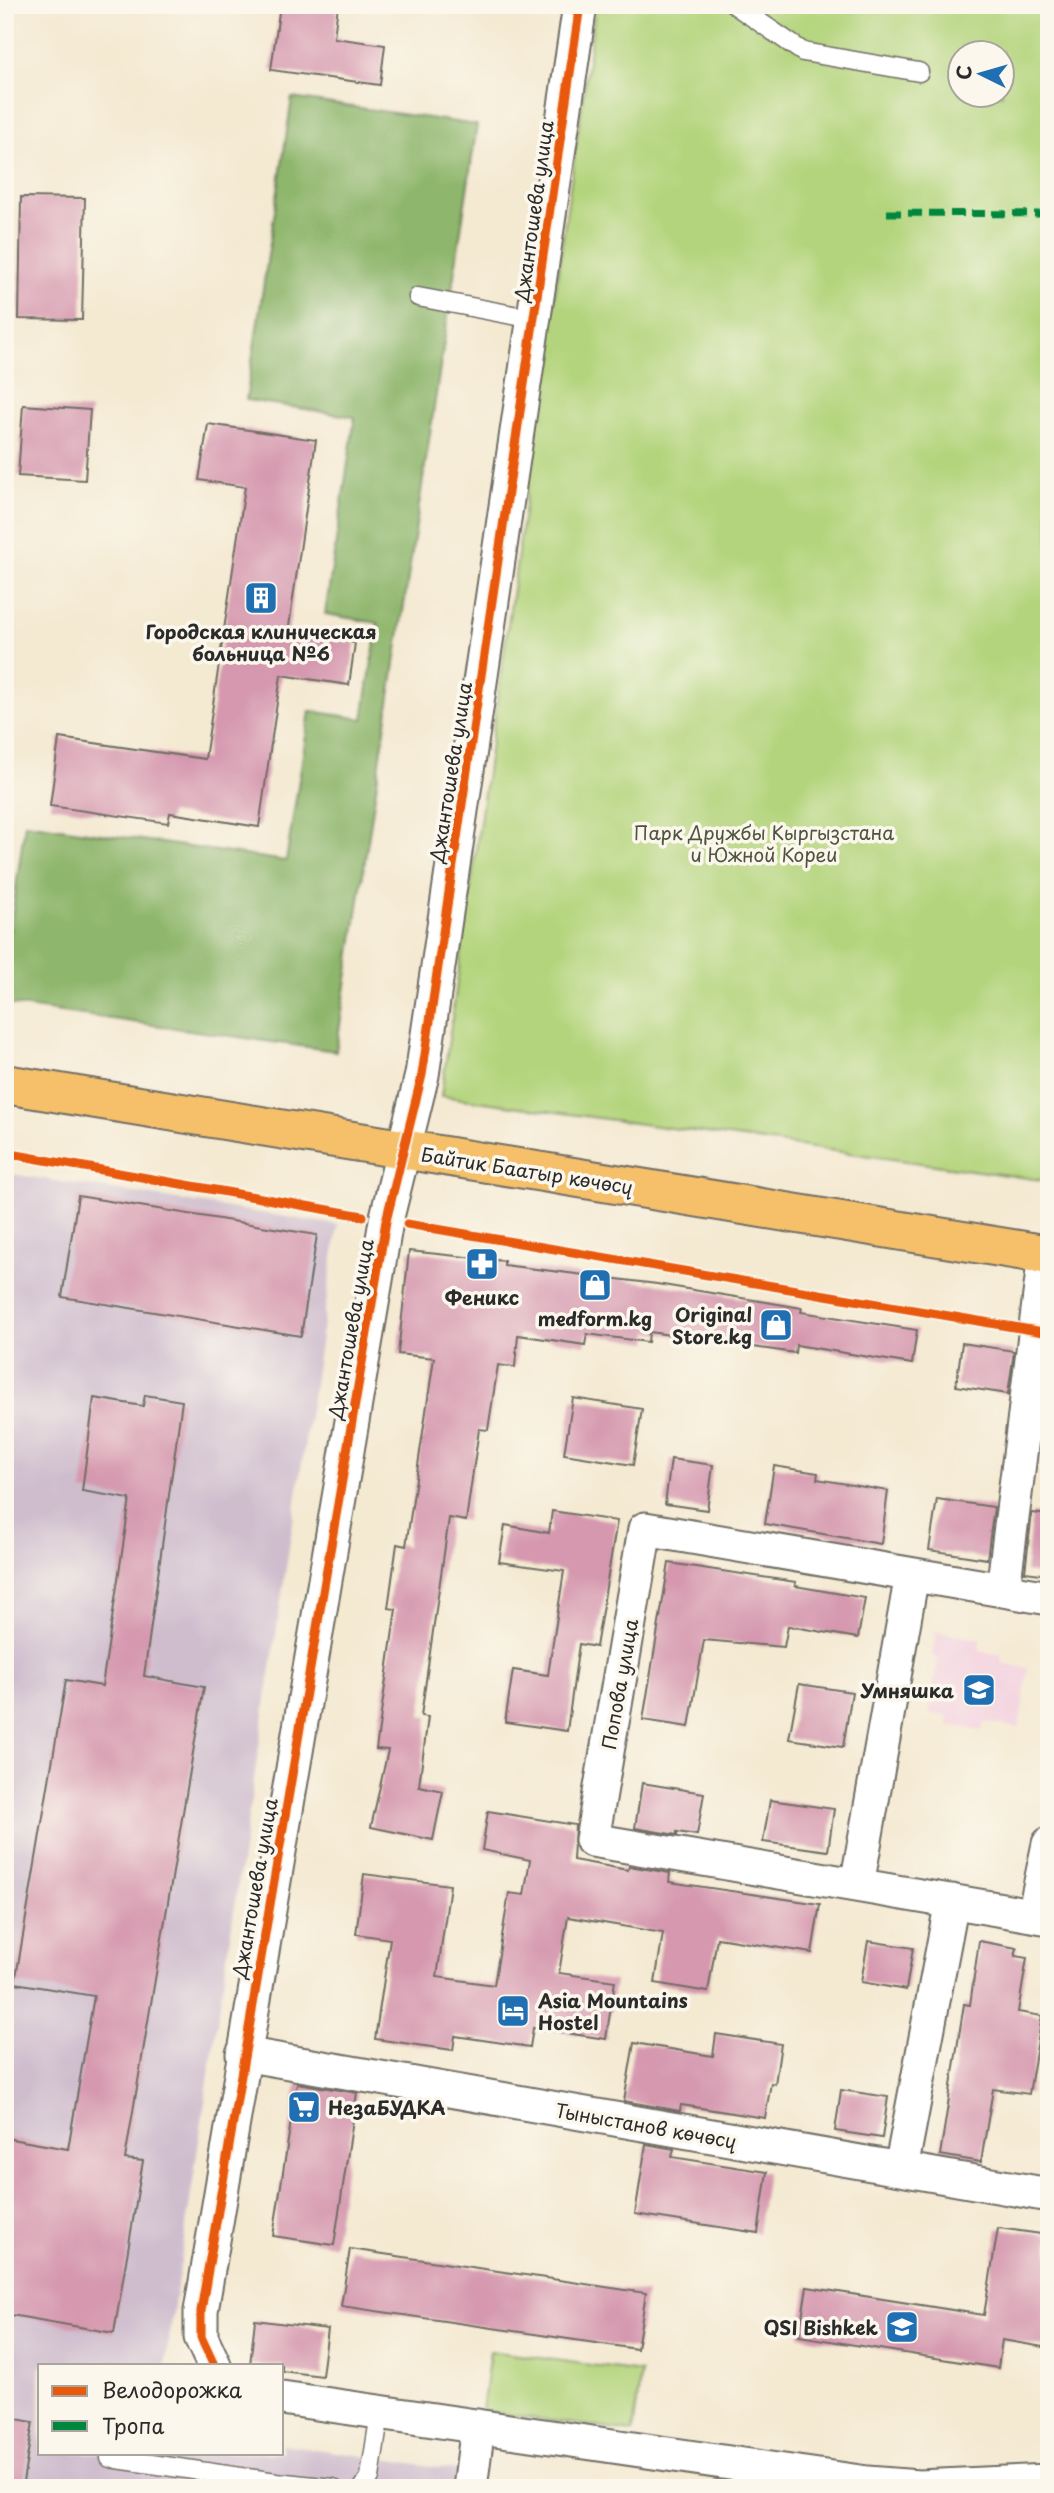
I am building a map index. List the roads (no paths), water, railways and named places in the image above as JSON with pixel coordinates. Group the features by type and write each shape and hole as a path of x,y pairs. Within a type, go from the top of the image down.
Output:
{"main road":[{"name":"Байтик Баатыр көчөсү","path":"5,1084 1047,1255"}],"street":[{"name":"Джантошева улица","path":"214,2364 201,2337 201,2311 386,1221 422,1075 580,5"},
{"path":"1003,1590 1047,1255"},
{"name":"Попова улица","path":"1049,1598 645,1530 592,1840 1041,1916 1049,1844"},
{"path":"857,1885 912,1575"},
{"path":"901,2169 952,1901"},
{"name":"Тыныстанов көчөсү","path":"243,2054 1049,2195"},
{"path":"284,2398 867,2483 919,2487 1046,2478"},
{"path":"470,2488 478,2426"}],"lane":[{"path":"735,5 803,52 919,72"},
{"path":"418,297 534,319"},
{"path":"363,2488 370,2477 380,2413"},
{"path":"110,2458 333,2488"}],"place":[{"name":"Городская клиническая больница №6","path":"261,598"},
{"name":"Феникс","path":"482,1264"},
{"name":"medform.kg","path":"595,1285"},
{"name":"Original Store.kg","path":"776,1325"},
{"name":"Умняшка","path":"979,1690"},
{"name":"Asia Mountains Hostel","path":"513,2011"},
{"name":"НезаБУДКА","path":"304,2107"},
{"name":"QSI Bishkek","path":"902,2327"}],"park label":[{"name":"Парк Дружбы Кыргызстана и Южной Кореи","path":"764,843"}]}
